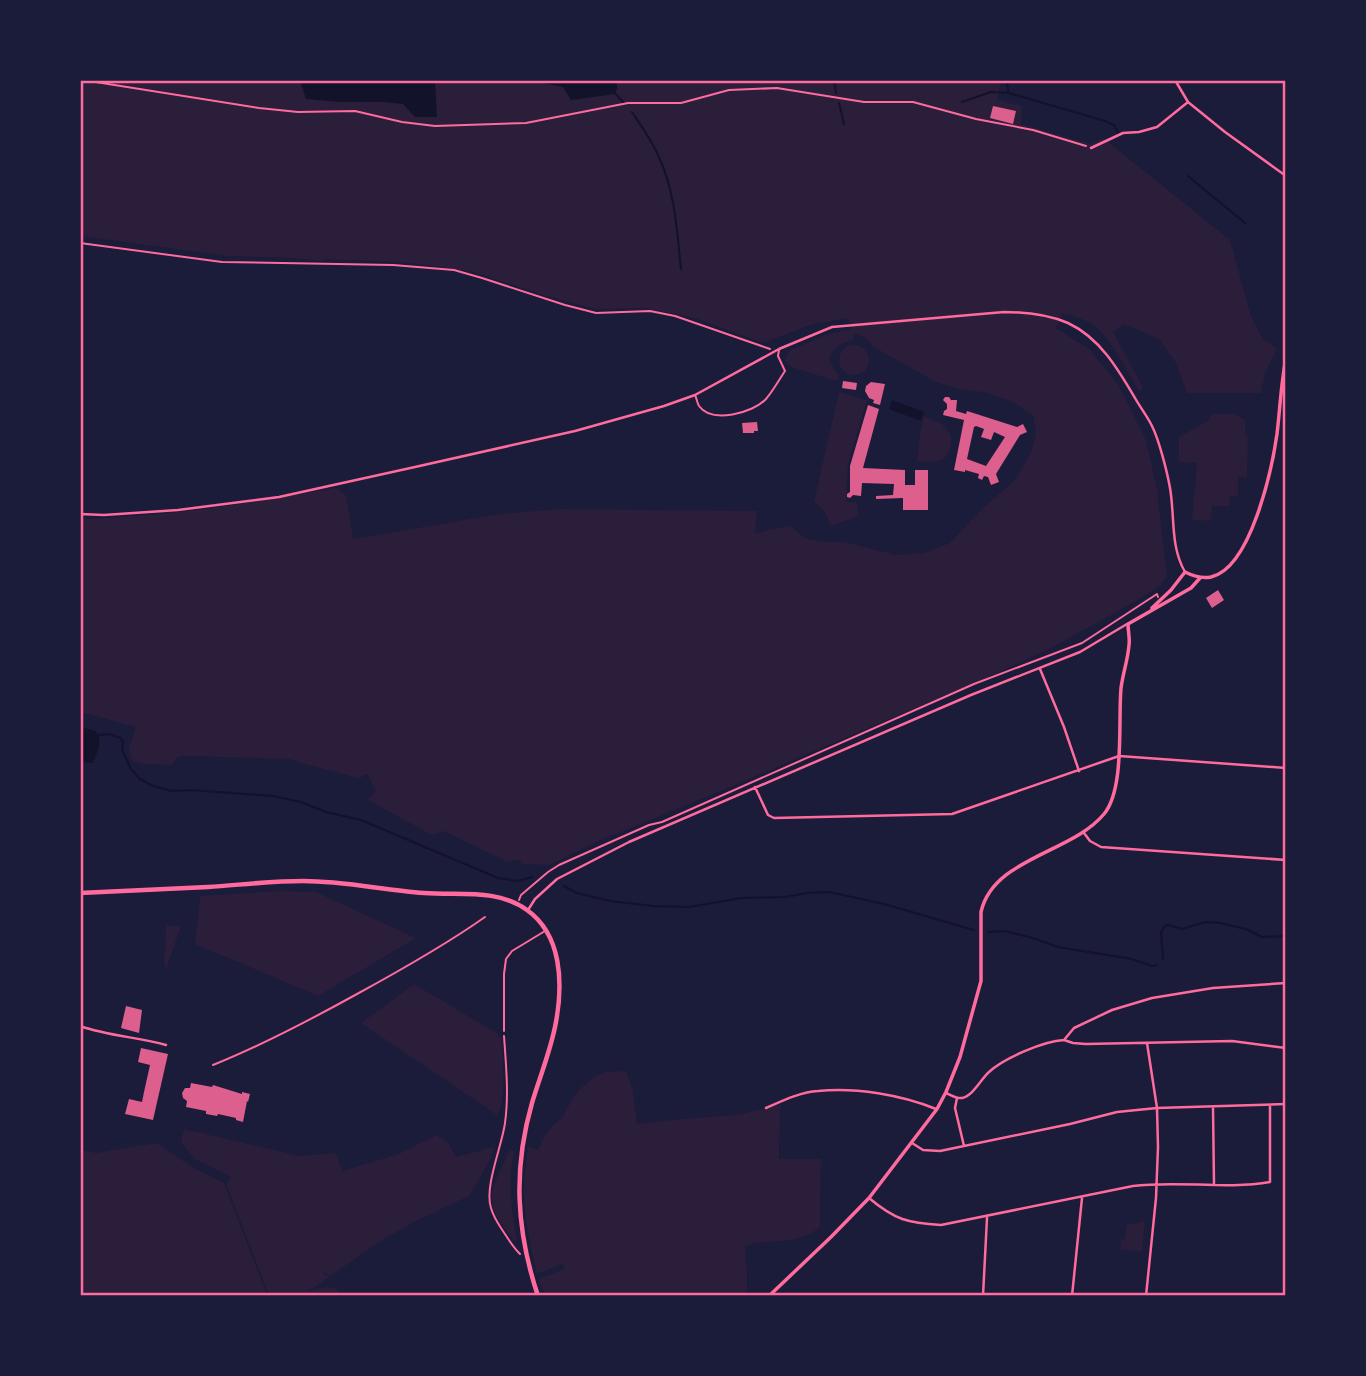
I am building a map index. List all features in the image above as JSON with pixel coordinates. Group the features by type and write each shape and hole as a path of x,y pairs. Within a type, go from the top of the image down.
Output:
{"main road":[{"path":"80,893 302,881 423,893 480,894 498,897 528,910 546,930 557,959 559,973 559,1003 552,1041 532,1102 520,1159 522,1234 538,1296"}],"street":[{"path":"1175,80 1188,102 1286,176"},
{"path":"1091,148 1123,133 1148,131 1157,127 1188,102"},
{"path":"80,514 178,510 279,497 575,431 635,415 695,395 779,349 823,330 844,325 1004,312 1038,314 1068,323 1091,338 1107,354 1153,427 1170,488 1178,561 1185,572 1200,578 1211,577 1228,568 1237,556 1258,511 1277,434 1286,358"},
{"path":"528,910 535,899 557,878 629,842 971,695 1080,652 1150,610 1185,572"},
{"path":"1150,610 1191,589 1200,578"},
{"path":"769,1296 869,1198 937,1109 962,1050 981,981 981,912 990,891 1013,870 1084,833 1109,808 1114,794 1119,757 1122,686 1130,644 1128,624"},
{"path":"1040,668 1065,726 1079,771"},
{"path":"755,787 768,815 774,818 953,814 1119,757 1286,768"},
{"path":"1084,833 1090,841 1101,847 1286,860"},
{"path":"1064,1040 1074,1028 1112,1010 1152,998 1213,988 1286,983"},
{"path":"80,1026 166,1045"},
{"path":"945,1093 957,1098 967,1095 988,1072 1007,1058 1054,1041 1086,1044 1232,1041 1286,1048"},
{"path":"1146,1296 1158,1147 1157,1108 1147,1044"},
{"path":"766,1108 816,1091 853,1091 894,1096 937,1109"},
{"path":"957,1098 956,1108 964,1146"},
{"path":"912,1143 923,1150 931,1151 1117,1112 1157,1108 1286,1104"},
{"path":"869,1198 900,1219 941,1225 1157,1183 1251,1185 1270,1182 1270,1105"},
{"path":"1213,1107 1214,1184"},
{"path":"1072,1296 1082,1197"},
{"path":"983,1296 987,1217"}],"lane":[{"path":"695,395 699,406 709,414 726,416 753,409 765,400 785,371 778,356 779,349"},
{"path":"504,1031 503,974 506,959 512,951 546,930"}],"path":[{"path":"83,80 298,112 355,111 402,122 435,126 526,122 628,103 681,103 729,90 777,88 864,102 913,102 976,119 1033,130 1091,148"},
{"path":"80,243 222,262 393,265 454,270 596,313 650,311 675,316 770,348 771,354"},
{"path":"517,905 521,895 559,865 974,684 1082,643 1157,594"},
{"path":"213,1065 264,1044 308,1021 419,959 485,917"},
{"path":"504,1031 507,1091 505,1125 490,1193 491,1208 510,1243 522,1255 527,1255"}],"shaded area":[{"path":"81,81 1001,81 997,100 1022,106 1021,124 1091,144 1103,138 1230,240 1251,316 1262,338 1277,349 1265,373 1261,393 1187,393 1176,363 1159,339 1124,324 1113,332 1143,387 1140,392 1100,331 1082,319 1060,313 1062,314 1056,328 1090,350 1118,384 1146,440 1157,490 1167,577 1161,585 1051,648 995,674 601,840 549,865 522,864 519,860 508,862 443,831 432,835 375,804 368,799 376,791 367,774 358,779 290,759 184,756 178,757 171,765 132,761 129,749 136,727 81,712 81,519 177,512 336,488 346,495 353,539 493,515 558,509 757,511 755,533 790,526 805,538 823,542 845,542 896,555 924,553 950,543 984,507 1014,481 1032,451 1036,432 1033,415 1013,402 988,393 936,382 854,333 853,340 838,346 829,359 839,375 837,381 794,368 785,362 786,355 791,350 825,335 852,329 848,318 810,325 763,343 695,318 645,308 596,309 470,271 403,262 228,256 81,236"},
{"path":"300,81 435,81 437,117 415,117 403,104 306,99"},
{"path":"532,81 617,81 617,89 615,94 571,100 563,87"},
{"path":"854,345 865,349 869,360 865,371 854,375 843,371 839,360 843,349"},
{"path":"839,392 867,400 848,464 846,502 857,502 858,516 831,526 825,512 814,501"},
{"path":"892,400 924,412 921,421 889,409"},
{"path":"1212,414 1234,414 1245,420 1245,435 1248,436 1247,478 1238,477 1238,496 1229,496 1230,506 1212,506 1211,521 1192,520 1197,463 1179,462 1179,437 1207,421"},
{"path":"924,416 942,424 951,435 947,456 938,461 917,461"},
{"path":"81,728 93,730 99,736 98,750 92,763 81,762"},
{"path":"279,891 316,892 416,938 318,996 195,944 200,896"},
{"path":"166,926 181,926 166,970 164,961"},
{"path":"414,984 497,1033 501,1039 503,1090 497,1115 361,1023"},
{"path":"626,1071 633,1090 637,1124 736,1115 780,1105 779,1159 821,1159 820,1227 799,1238 745,1246 747,1295 545,1295 538,1279 565,1269 562,1264 537,1274 525,1207 524,1184 528,1147 538,1150 552,1126 562,1118 574,1096 596,1076 605,1072"},
{"path":"184,1129 300,1156 336,1153 342,1171 399,1154 436,1135 448,1143 456,1157 494,1147 491,1158 469,1196 384,1239 330,1276 317,1268 329,1277 309,1291 327,1287 337,1289 341,1295 269,1295 226,1184 231,1177 195,1159 181,1142"},
{"path":"157,1143 192,1167 224,1183 267,1295 81,1295 81,1150 96,1153"},
{"path":"510,1150 514,1151 511,1185 517,1240 514,1241 492,1203 496,1179"},
{"path":"1145,1221 1142,1252 1120,1249 1127,1225"}],"building":[{"path":"993,106 1016,111 1013,124 990,118"},
{"path":"843,381 857,383 856,390 842,388"},
{"path":"871,382 885,384 880,405 873,403 874,400 869,398 865,391"},
{"path":"949,397 951,400 957,400 956,411 966,414 967,411 1017,427 1023,424 1027,432 1020,435 996,474 999,482 991,485 988,477 984,476 982,480 978,478 979,474 954,470 964,420 943,415 947,404 943,400","holes":["974,427 984,429 981,437 991,440 994,432 1005,437 986,466 967,459"]},
{"path":"868,405 879,409 863,468 905,470 905,485 915,485 915,470 928,470 928,510 903,510 903,498 876,499 876,496 893,495 894,484 862,483 861,496 847,497 850,492 850,466"},
{"path":"757,422 758,431 743,433 742,423"},
{"path":"1218,590 1224,600 1212,608 1206,598"},
{"path":"126,1006 142,1010 139,1033 121,1028"},
{"path":"141,1048 168,1054 153,1120 125,1114 129,1099 142,1102 150,1065 138,1062"},
{"path":"191,1083 250,1094 243,1122 186,1107 187,1101 182,1093 185,1088 190,1088"}],"waterway":[{"path":"434,80 457,80"},
{"path":"834,80 836,93"},
{"path":"1006,80 1009,93 1105,121 1114,125 1120,136"},
{"path":"962,102 991,92 1008,93"},
{"path":"615,93 624,103"},
{"path":"839,103 844,124"},
{"path":"632,112 664,168 674,211 681,269"},
{"path":"1188,176 1245,223"},
{"path":"99,735 109,734 121,738 122,750 131,769 140,779 153,786 171,791 273,796 301,802 326,812 361,820 498,878 518,881 532,877"},
{"path":"564,886 577,893 610,901 689,907 741,898 829,892 884,904 974,930"},
{"path":"1163,959 1161,932 1168,925 1182,929 1205,922 1220,923 1246,929 1262,937 1286,936"},
{"path":"988,932 1005,931 1058,947 1157,965"}]}
